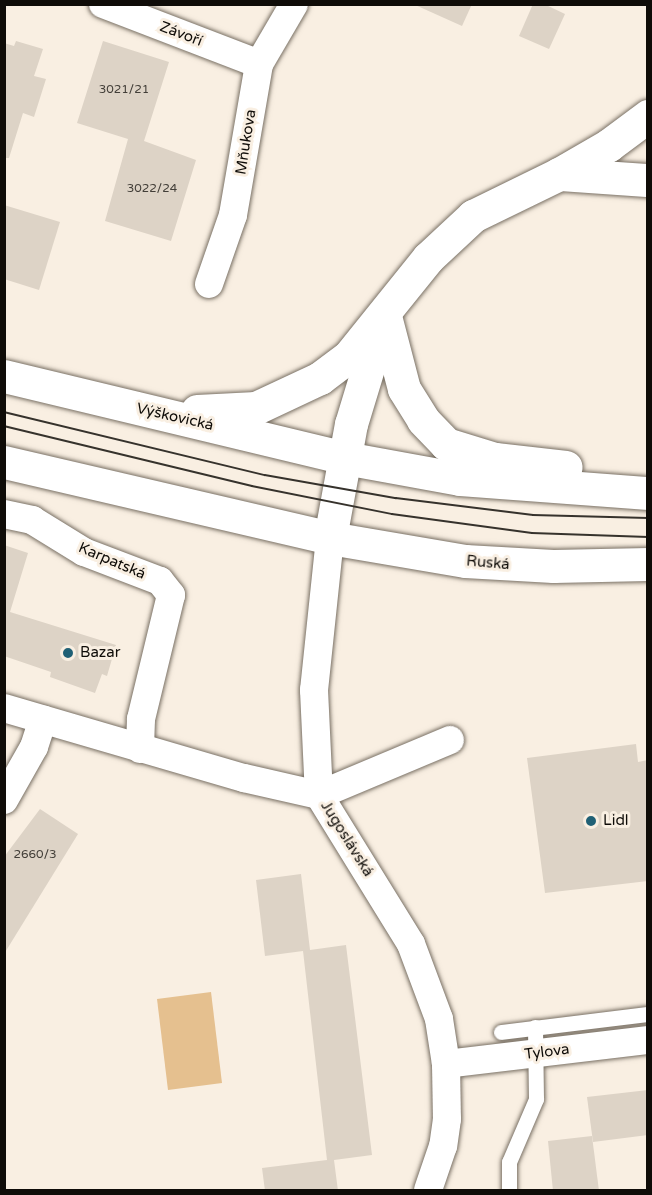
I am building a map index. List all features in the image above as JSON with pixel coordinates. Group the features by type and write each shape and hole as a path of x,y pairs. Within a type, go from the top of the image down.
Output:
{"street":[{"name":"Závoří","path":"103,4 258,64"},
{"name":"Mňukova","path":"209,284 234,215 258,64 294,4"},
{"path":"147,411 230,411 256,408 282,398 337,366 385,316 428,258 458,228 491,205 559,174 609,145 648,116"},
{"path":"559,174 648,180"},
{"path":"385,316 365,374 345,458 330,538 314,690 319,795 450,740"},
{"path":"385,316 404,389 423,420 446,444 495,459 648,477"},
{"name":"Výškovická","path":"4,376 345,458"},
{"path":"345,458 460,479 648,493"},
{"path":"4,462 330,538"},
{"name":"Karpatská","path":"4,513 32,520 84,552 160,581 171,595 141,719 140,749"},
{"name":"Ruská","path":"330,538 489,564 648,564"},
{"name":"Jugoslávská","path":"4,708 140,749 319,795 411,944 431,991 446,1064 443,1146 428,1191"},
{"path":"4,800 34,747 43,719"},
{"name":"Tylova","path":"446,1064 536,1040 648,1040"}],"lane":[{"path":"501,1032 536,1040 648,1014"},
{"path":"509,1191 508,1162 536,1099 536,1040"}],"shaded area":[{"path":"211,992 222,1083 168,1090 157,999"}],"building":[{"path":"413,4 472,4 462,26"},
{"path":"533,4 544,4 565,14 549,49 519,36"},
{"path":"16,41 43,49 34,76 46,79 34,117 23,113 9,158 4,158 4,43 14,46"},
{"path":"103,41 169,62 144,141 196,160 171,241 105,221 128,139 77,123"},
{"path":"4,205 60,222 39,290 4,279"},
{"path":"4,545 28,553 10,612 116,645 107,676 102,674 95,693 50,677 51,672 4,656"},
{"name":"Lidl","path":"636,744 638,762 648,760 648,881 545,893 527,758"},
{"path":"40,809 78,834 4,954 4,857"},
{"path":"301,874 310,950 346,945 372,1155 334,1160 338,1191 265,1191 262,1168 327,1160 303,951 265,956 256,880"},
{"path":"648,1090 648,1135 593,1142 587,1097"},
{"path":"592,1136 599,1191 553,1191 548,1141"}],"tram line":[{"path":"4,412 265,475 396,498 533,515 648,518"},
{"path":"4,426 252,486 392,514 532,533 648,537"}],"place":[{"name":"Bazar","path":"68,653"},
{"name":"Lidl","path":"591,821"}]}
